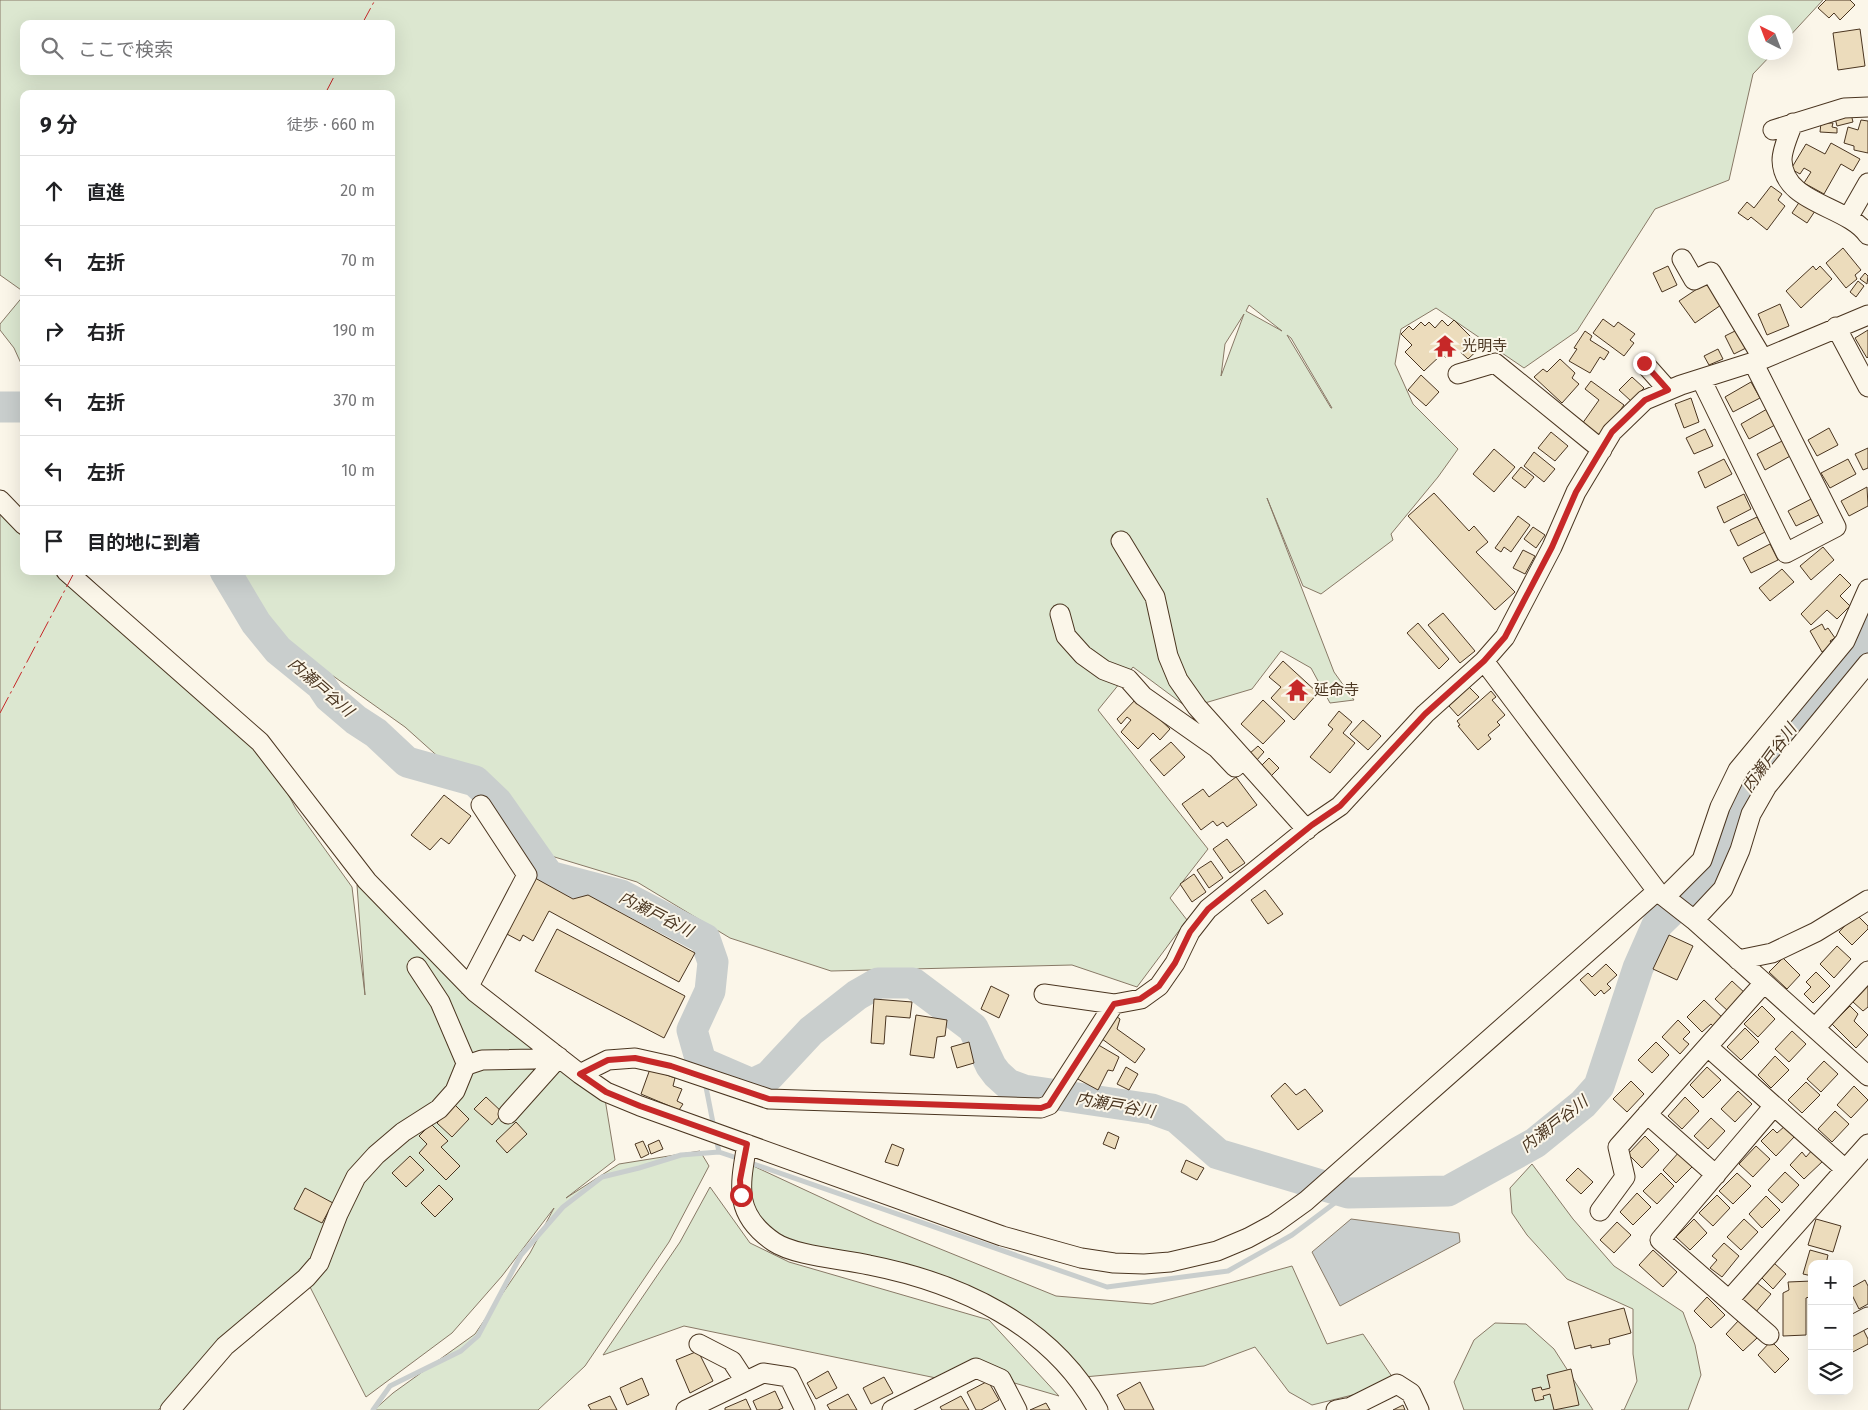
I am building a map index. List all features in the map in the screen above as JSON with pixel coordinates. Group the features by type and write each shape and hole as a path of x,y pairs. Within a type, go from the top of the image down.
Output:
{"street":[{"path":"1773,130 1844,108 1868,107"},
{"path":"1793,124 1782,160 1786,178 1801,194 1862,226 1868,235"},
{"path":"1848,218 1868,183"},
{"path":"1682,259 1694,280 1711,272 1758,360 1836,527 1786,553 1701,379"},
{"path":"1868,304 1854,314 1852,321 1868,387"},
{"path":"1044,994 1114,1004 1140,999 1159,986 1175,963 1190,932 1208,909 1340,806 1425,714 1484,661 1505,637 1552,547 1576,492 1612,432 1645,400 1668,390 1758,360 1852,321"},
{"path":"1458,374 1495,363 1602,450"},
{"path":"1644,363 1668,390"},
{"path":"0,500 20,522"},
{"path":"1121,541 1155,597 1168,656 1178,680 1197,706 1303,833"},
{"path":"71,575 260,742 367,881 469,986 555,1055 606,1092 729,1138 745,1154 1002,1236 1082,1258 1114,1263 1144,1264 1170,1262 1217,1251 1248,1238 1274,1224 1306,1201 1702,860 1720,807 1738,770 1845,641 1868,589"},
{"path":"1060,614 1066,636 1083,655 1104,670 1128,679 1143,696 1216,748 1303,833"},
{"path":"1484,661 1661,894 1689,916 1868,1076"},
{"path":"1689,916 1723,889 1740,850 1751,814 1767,786 1868,662"},
{"path":"469,986 527,875 481,805"},
{"path":"1738,960 1772,953 1807,936 1868,900"},
{"path":"417,967 440,1002 467,1066"},
{"path":"1815,1028 1868,971"},
{"path":"1600,1211 1625,1177 1618,1147 1764,983"},
{"path":"580,1074 608,1060 635,1058 671,1066 769,1099 1041,1108 1049,1105 1114,1004"},
{"path":"1708,1046 1845,1169"},
{"path":"170,1410 225,1346 306,1278 319,1263 338,1214 356,1177 376,1155 403,1132 439,1109 455,1090 467,1066 482,1060 534,1060 555,1055"},
{"path":"508,1114 555,1055"},
{"path":"1769,1335 1660,1240 1774,1106"},
{"path":"1647,1114 1716,1175"},
{"path":"1729,1300 1868,1144"},
{"path":"745,1154 740,1180 744,1208 761,1231 775,1243 793,1250 871,1265 923,1278 970,1296 994,1308 1030,1331 1047,1345 1076,1377 1090,1395 1098,1410"},
{"path":"1853,1325 1868,1318"},
{"path":"699,1344 732,1361 745,1381"},
{"path":"892,1410 976,1368 1001,1379 1017,1410"},
{"path":"686,1410 763,1373 789,1377 805,1410"},
{"path":"1336,1410 1351,1407 1397,1384 1411,1393 1419,1410"}],"green space":[{"path":"0,0 1823,0 1793,32 1793,15 1748,15 1748,60 1766,60 1753,74 1729,180 1655,209 1577,331 1524,368 1436,308 1401,329 1395,364 1413,404 1458,449 1438,477 1391,534 1393,540 1321,594 1303,586 1267,498 1334,672 1354,700 1330,703 1311,668 1281,651 1252,689 1188,708 1133,667 1098,710 1208,849 1170,898 1187,920 1137,987 1072,965 831,971 730,938 637,882 548,855 405,727 274,634 230,575 395,575 395,90 20,90 20,289 0,275","holes":["1249,305 1282,331 1246,311","1244,314 1221,376 1225,344","1287,335 1291,338 1332,408"]},
{"path":"20,300 20,361 14,348 0,330 0,324"},
{"path":"0,493 20,512 20,575 86,575 136,622 266,753 296,809 352,887 365,995 357,885 514,1035 605,1099 615,1160 566,1198 619,1164 700,1151 709,1166 669,1242 585,1366 538,1410 374,1410 393,1393 475,1334 530,1253 554,1208 502,1276 452,1333 366,1397 309,1285 189,1381 158,1410 0,1410"},
{"path":"749,1164 874,1222 1056,1296 1152,1304 1292,1266 1327,1344 1363,1334 1397,1384 1312,1405 1289,1392 1255,1347 1204,1366 1084,1377 987,1305 775,1243 751,1209"},
{"path":"1532,1164 1573,1219 1614,1266 1683,1312 1695,1345 1701,1375 1688,1410 1624,1410 1637,1381 1633,1354 1633,1309 1567,1279 1527,1235 1512,1213 1510,1188"},
{"path":"710,1187 750,1243 789,1262 989,1320 1059,1396 1011,1382 969,1363 941,1379 684,1326 603,1355 680,1242"},
{"path":"1495,1323 1526,1324 1554,1349 1593,1410 1464,1410 1454,1382 1474,1340"}],"shaded area":[{"path":"1351,1219 1459,1233 1460,1242 1340,1306 1312,1252"}],"building":[{"path":"1826,0 1850,0 1855,5 1840,20 1834,13 1829,18 1818,8"},
{"path":"1860,29 1865,66 1838,70 1833,33"},
{"path":"1851,114 1853,122 1837,126 1835,118"},
{"path":"1861,120 1868,121 1868,153 1854,150 1854,146 1844,143 1848,127 1858,130"},
{"path":"1821,123 1833,123 1832,127 1837,128 1837,133 1820,132"},
{"path":"1831,143 1860,159 1853,171 1841,164 1824,194 1804,183 1811,172 1804,168 1800,174 1791,169 1806,144 1825,154"},
{"path":"1771,186 1782,194 1778,200 1785,206 1767,230 1751,217 1748,220 1738,213 1747,202 1754,208"},
{"path":"1800,201 1815,211 1807,223 1792,213"},
{"path":"1843,248 1861,270 1855,275 1857,279 1846,288 1826,263"},
{"path":"1668,266 1677,285 1662,292 1653,273"},
{"path":"1813,266 1816,270 1820,266 1832,279 1801,308 1786,291"},
{"path":"1865,273 1868,276 1867,284 1860,279"},
{"path":"1858,281 1864,286 1856,297 1850,292"},
{"path":"1706,283 1721,305 1695,323 1679,301"},
{"path":"1780,304 1789,326 1767,335 1758,314"},
{"path":"1603,319 1614,327 1618,322 1635,334 1630,340 1634,343 1624,356 1593,333"},
{"name":"光明寺","path":"1442,320 1448,326 1454,320 1481,347 1468,359 1456,348 1446,358 1442,354 1424,371 1405,352 1412,345 1401,334 1409,326 1413,330 1421,322 1425,326 1429,322 1435,328"},
{"path":"1739,329 1748,347 1734,354 1725,336"},
{"path":"1868,330 1868,357 1867,358 1855,338"},
{"path":"1585,331 1592,336 1590,340 1609,352 1604,360 1600,357 1590,373 1569,361 1577,349 1574,348"},
{"path":"1718,349 1723,359 1709,365 1704,356"},
{"path":"1560,359 1575,373 1572,378 1579,384 1562,403 1534,377 1543,369 1547,372"},
{"path":"1421,375 1439,392 1426,406 1408,390"},
{"path":"1632,377 1644,388 1631,401 1619,390"},
{"path":"1591,381 1624,405 1600,438 1582,424 1599,400 1585,389"},
{"path":"1751,382 1760,398 1733,412 1725,397"},
{"path":"1691,398 1699,422 1684,428 1675,404"},
{"path":"1767,409 1775,425 1749,439 1741,424"},
{"path":"1829,428 1838,445 1817,456 1808,440"},
{"path":"1705,429 1713,446 1694,454 1686,438"},
{"path":"1551,432 1568,446 1555,461 1538,448"},
{"path":"1784,440 1792,455 1765,470 1757,454"},
{"path":"1868,448 1868,468 1863,470 1855,454"},
{"path":"1494,449 1515,467 1494,492 1473,474"},
{"path":"1534,452 1555,469 1544,482 1524,466"},
{"path":"1724,459 1732,474 1705,488 1698,472"},
{"path":"1848,459 1856,474 1830,488 1821,473"},
{"path":"1521,467 1534,477 1525,488 1512,478"},
{"path":"1867,487 1868,506 1849,516 1841,501"},
{"path":"1434,493 1469,531 1474,526 1488,542 1476,552 1515,592 1495,610 1408,516"},
{"path":"1744,494 1751,509 1724,523 1717,507"},
{"path":"1815,497 1823,513 1796,526 1788,511"},
{"path":"1518,516 1530,525 1511,552 1504,547 1501,552 1495,548"},
{"path":"1757,517 1765,532 1738,546 1730,530"},
{"path":"1533,527 1545,535 1536,548 1524,539"},
{"path":"1770,544 1778,560 1751,573 1743,558"},
{"path":"1823,547 1834,560 1811,580 1800,566"},
{"path":"1523,550 1535,556 1525,574 1513,568"},
{"path":"1782,569 1794,582 1770,601 1759,588"},
{"path":"1840,574 1851,585 1840,596 1850,606 1837,619 1827,610 1811,625 1801,614"},
{"path":"1443,613 1475,651 1460,663 1428,625"},
{"path":"1418,623 1449,659 1439,669 1407,633"},
{"path":"1822,624 1825,630 1828,628 1835,638 1830,641 1833,645 1822,652 1810,631"},
{"name":"延命寺","path":"1283,661 1318,693 1294,720 1271,698 1281,687 1269,677"},
{"path":"1469,687 1479,697 1458,716 1449,706"},
{"path":"1491,691 1496,697 1492,700 1505,715 1497,722 1500,725 1488,735 1491,739 1478,750 1458,726 1460,725 1457,721"},
{"path":"1137,698 1170,729 1160,740 1153,733 1138,749 1121,732 1131,720 1127,717 1121,724 1117,719"},
{"path":"1263,700 1285,721 1263,744 1241,724"},
{"path":"1339,711 1352,722 1343,733 1355,743 1330,773 1310,757 1333,729 1328,725"},
{"path":"1363,720 1381,736 1368,750 1350,734"},
{"path":"1171,742 1185,757 1164,776 1150,760"},
{"path":"1258,746 1264,752 1256,761 1249,754"},
{"path":"1269,758 1279,768 1270,777 1260,767"},
{"path":"1236,777 1257,805 1227,827 1223,822 1217,826 1213,821 1201,830 1182,804 1203,789 1209,797"},
{"path":"444,795 471,816 449,844 441,838 430,850 411,835"},
{"path":"1227,839 1245,863 1230,873 1213,849"},
{"path":"1211,861 1223,878 1209,888 1197,870"},
{"path":"1194,874 1206,892 1192,902 1180,884"},
{"path":"535,878 573,899 588,895 695,953 679,982 549,911 533,941 523,935 520,941 505,933"},
{"path":"1265,890 1283,914 1268,924 1251,900"},
{"path":"1856,914 1868,926 1868,929 1852,945 1839,932"},
{"path":"557,929 685,996 664,1038 535,971"},
{"path":"1669,935 1693,946 1677,980 1653,969"},
{"path":"1837,946 1851,959 1834,978 1820,964"},
{"path":"1783,958 1800,975 1787,989 1769,972"},
{"path":"1606,964 1617,975 1607,984 1611,988 1604,994 1601,990 1595,996 1580,980 1588,973 1592,977"},
{"path":"1816,972 1830,986 1813,1003 1804,994 1811,987 1806,982"},
{"path":"1732,981 1746,994 1729,1012 1715,999"},
{"path":"991,986 1009,995 999,1018 981,1009"},
{"path":"1868,986 1868,1007 1863,1011 1853,1002"},
{"path":"874,999 912,1002 910,1018 886,1016 884,1044 871,1043"},
{"path":"1704,1000 1725,1020 1716,1029 1711,1024 1702,1032 1687,1017"},
{"path":"1762,1006 1775,1019 1758,1037 1744,1024"},
{"path":"1850,1006 1858,1014 1854,1021 1868,1035 1856,1048 1832,1024"},
{"path":"1113,1014 1120,1019 1117,1029 1145,1049 1135,1063 1098,1036"},
{"path":"916,1015 947,1020 945,1036 937,1037 934,1058 910,1055"},
{"path":"1678,1020 1690,1032 1683,1039 1689,1044 1680,1054 1662,1037"},
{"path":"1745,1028 1759,1042 1741,1060 1727,1047"},
{"path":"1792,1031 1806,1044 1789,1062 1775,1049"},
{"path":"969,1042 974,1063 957,1068 951,1047"},
{"path":"1656,1042 1669,1055 1652,1073 1638,1060"},
{"path":"1095,1043 1119,1057 1113,1071 1108,1070 1098,1090 1076,1078"},
{"path":"1775,1056 1789,1070 1771,1088 1758,1075"},
{"path":"1824,1061 1838,1074 1821,1092 1807,1079"},
{"path":"1126,1067 1138,1074 1129,1090 1117,1084"},
{"path":"1707,1067 1721,1080 1703,1098 1690,1085"},
{"path":"650,1069 675,1078 673,1086 682,1089 677,1101 683,1104 679,1110 641,1094"},
{"path":"1631,1081 1644,1094 1627,1112 1613,1099"},
{"path":"1806,1082 1820,1095 1802,1113 1788,1100"},
{"path":"1285,1083 1296,1095 1305,1089 1323,1111 1298,1130 1271,1096"},
{"path":"1854,1086 1868,1100 1851,1118 1837,1105"},
{"path":"1738,1091 1752,1104 1735,1122 1721,1109"},
{"path":"486,1097 503,1113 492,1125 474,1109"},
{"path":"1685,1097 1699,1111 1682,1129 1668,1116"},
{"path":"455,1105 469,1119 452,1137 437,1123"},
{"path":"1835,1111 1849,1124 1832,1142 1818,1129"},
{"path":"1711,1118 1725,1131 1708,1149 1694,1136"},
{"path":"516,1122 527,1134 507,1153 496,1141"},
{"path":"431,1124 448,1141 441,1147 460,1166 446,1180 419,1153 427,1144 419,1136"},
{"path":"1785,1126 1795,1136 1776,1156 1761,1141 1773,1129 1777,1133"},
{"path":"1108,1132 1119,1137 1115,1149 1103,1144"},
{"path":"1645,1136 1659,1150 1642,1168 1628,1154"},
{"path":"659,1140 663,1149 651,1154 648,1145"},
{"path":"643,1141 649,1154 641,1158 635,1144"},
{"path":"892,1144 904,1149 898,1166 885,1162"},
{"path":"1756,1146 1770,1159 1753,1177 1739,1164"},
{"path":"1813,1149 1824,1160 1804,1179 1790,1165 1802,1152 1806,1157"},
{"path":"1680,1151 1694,1165 1676,1183 1663,1170"},
{"path":"410,1156 424,1170 406,1187 392,1173"},
{"path":"1186,1160 1204,1168 1197,1180 1181,1172"},
{"path":"1578,1168 1593,1182 1581,1194 1566,1180"},
{"path":"1785,1172 1799,1185 1782,1203 1768,1190"},
{"path":"1661,1173 1674,1186 1657,1204 1643,1191"},
{"path":"1737,1173 1751,1186 1733,1204 1719,1191"},
{"path":"439,1185 453,1199 435,1217 421,1203"},
{"path":"305,1188 333,1203 322,1223 294,1209"},
{"path":"1637,1193 1651,1207 1633,1225 1620,1212"},
{"path":"1717,1195 1730,1208 1713,1226 1699,1213"},
{"path":"1766,1196 1780,1210 1762,1228 1749,1214"},
{"path":"1694,1219 1707,1233 1690,1250 1676,1237"},
{"path":"1744,1219 1758,1232 1741,1250 1727,1237"},
{"path":"1816,1219 1841,1226 1833,1252 1808,1245"},
{"path":"1617,1222 1631,1235 1614,1253 1600,1240"},
{"path":"1724,1243 1739,1256 1722,1277 1710,1268 1717,1260 1712,1256"},
{"path":"1653,1250 1677,1272 1663,1287 1639,1265"},
{"path":"1810,1250 1828,1255 1827,1260 1808,1260 1808,1275 1803,1274"},
{"path":"1774,1263 1786,1274 1773,1289 1760,1276"},
{"path":"1865,1280 1868,1286 1868,1304 1859,1309 1853,1297 1853,1287"},
{"path":"1808,1281 1806,1335 1783,1336 1783,1293 1789,1290 1788,1282"},
{"path":"1756,1282 1771,1294 1755,1313 1740,1301"},
{"path":"1707,1297 1725,1315 1711,1328 1694,1311"},
{"path":"1624,1308 1631,1333 1609,1339 1610,1344 1591,1348 1591,1345 1575,1349 1568,1322"},
{"path":"1739,1320 1757,1338 1743,1351 1726,1334"},
{"path":"1863,1329 1868,1339 1868,1344 1853,1352 1853,1350 1853,1333"},
{"path":"1771,1341 1789,1359 1775,1373 1758,1355"},
{"path":"698,1351 713,1381 690,1393 676,1360"},
{"path":"1571,1369 1579,1405 1554,1410 1550,1394 1543,1396 1544,1399 1535,1401 1532,1389 1541,1387 1542,1390 1550,1388 1547,1375"},
{"path":"828,1371 837,1388 816,1399 807,1383"},
{"path":"884,1377 893,1393 871,1404 863,1388"},
{"path":"642,1378 649,1395 627,1405 620,1388"},
{"path":"988,1381 999,1400 981,1410 976,1410 967,1392"},
{"path":"1140,1382 1154,1410 1125,1410 1117,1395"},
{"path":"775,1391 783,1408 778,1410 757,1410 753,1401"},
{"path":"848,1394 857,1410 830,1410 827,1405"},
{"path":"610,1396 617,1410 591,1410 588,1405"},
{"path":"961,1396 969,1410 942,1410 940,1407"},
{"path":"746,1399 751,1410 725,1410 725,1408"},
{"path":"1046,1403 1050,1410 1030,1410"},
{"path":"1403,1405 1405,1410 1393,1410"}],"waterway":[{"name":"内瀬戸谷川","path":"0,407 20,407"},
{"name":"内瀬戸谷川","path":"227,575 256,623 278,650 321,685 329,697 356,720 376,733 407,762 475,781 497,802 549,876 621,895 705,939 713,962 710,991 692,1030 701,1062 752,1084 769,1076 811,1031 857,995 878,983 913,983 973,1028 991,1066 1008,1084 1024,1090 1152,1109 1177,1118 1218,1154 1348,1193 1448,1191 1535,1143 1583,1104 1599,1086 1638,968 1657,925 1703,880 1722,852 1742,794 1772,748 1859,644 1868,625"},
{"path":"705,1082 714,1128"},
{"path":"373,1410 390,1386 461,1351 478,1336 521,1255 563,1207 602,1177 681,1155 719,1152 716,1138"},
{"path":"719,1152 740,1159"},
{"path":"748,1162 1107,1287 1228,1271 1292,1235 1348,1193"}],"power":[{"path":"364,20 375,0"},
{"path":"327,90 335,75"},
{"path":"0,713 73,575"}],"place":[{"name":"光明寺","path":"1445,346"},
{"name":"延命寺","path":"1297,690"}],"route":[{"path":"741,1195 740,1180 747,1144 606,1092 580,1074 608,1060 635,1058 671,1066 769,1099 1041,1108 1049,1105 1114,1004 1140,999 1159,986 1175,963 1190,932 1208,909 1312,825 1340,806 1425,714 1484,661 1505,637 1552,547 1576,492 1612,432 1645,400 1668,390 1644,363"}]}
